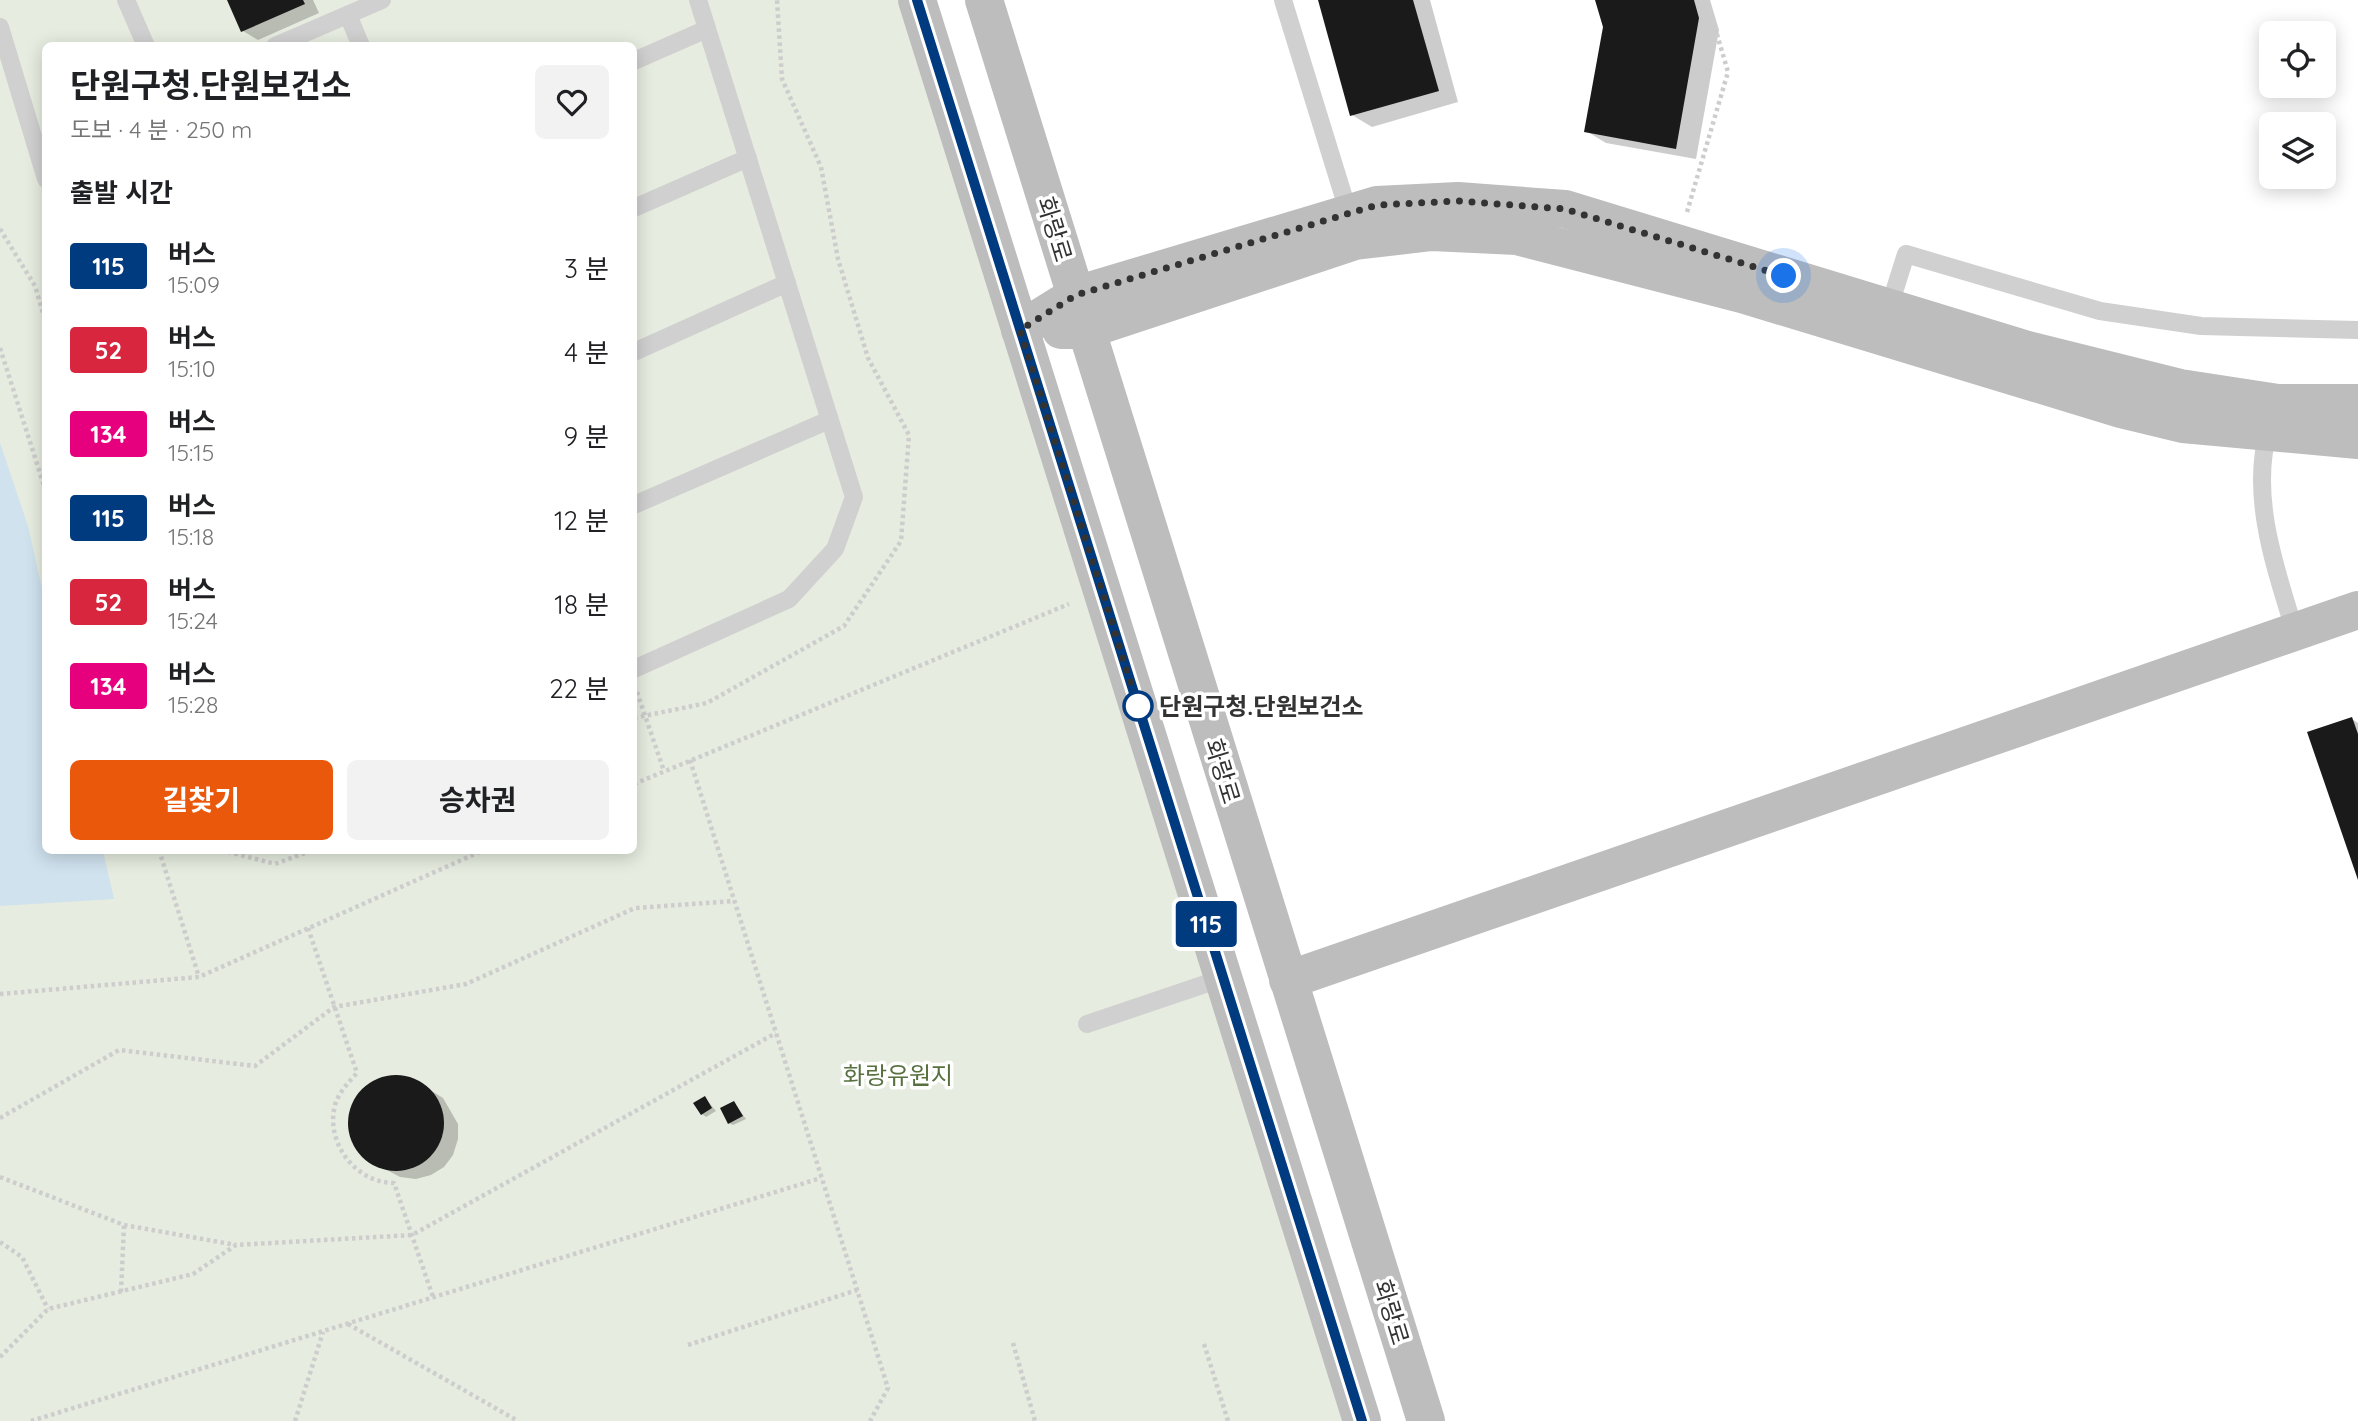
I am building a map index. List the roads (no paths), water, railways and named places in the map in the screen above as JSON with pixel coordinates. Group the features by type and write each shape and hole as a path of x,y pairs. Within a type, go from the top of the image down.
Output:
{"street":[{"path":"917,0 1362,1421"},
{"name":"화랑로","path":"984,0 1426,1421"},
{"path":"1081,312 1377,205 1458,201 1565,209 2024,349 2180,388 2272,418 2358,440"},
{"path":"1020,330 1355,241 1432,232 1517,236 1742,294 2121,409 2183,424 2272,418 2358,403"},
{"path":"1289,980 2358,610"}],"lane":[{"path":"126,0 144,42"},
{"path":"284,42 382,0"},
{"path":"637,668 789,599 835,549 854,497 698,0"},
{"path":"1283,0 1349,214"},
{"path":"348,15 359,42"},
{"path":"0,27 41,145"},
{"path":"637,60 707,29"},
{"path":"637,207 748,158"},
{"path":"1889,308 1906,254 2100,311 2201,326 2358,330"},
{"path":"637,351 787,283"},
{"path":"2272,418 2262,485 2270,545 2295,632"},
{"path":"637,504 829,420"},
{"path":"1087,1024 1223,978"}],"water":[{"path":"0,443 28,526 42,589 42,854 104,854 114,899 0,906"}],"place":[{"name":"단원구청.단원보건소","path":"1138,706"}],"park label":[{"name":"화랑유원지","path":"898,1075"}]}
